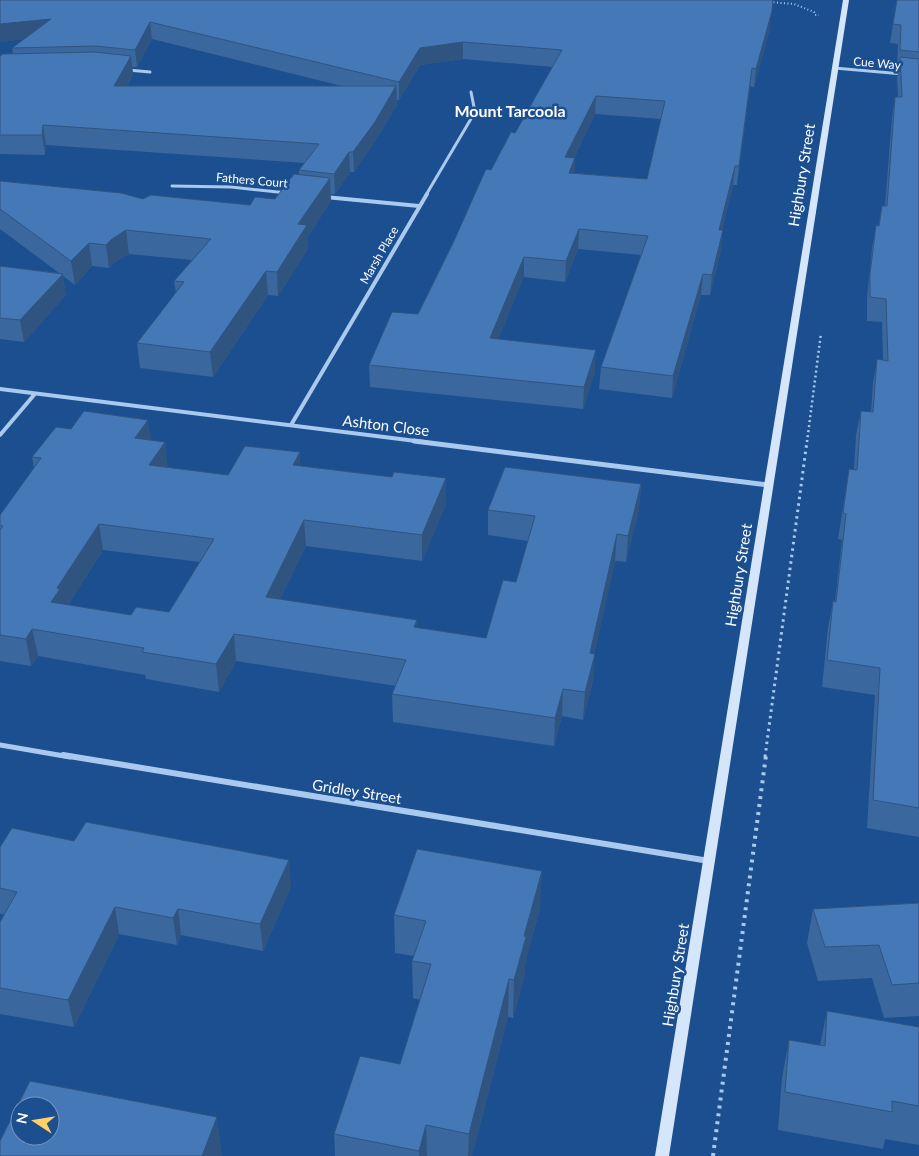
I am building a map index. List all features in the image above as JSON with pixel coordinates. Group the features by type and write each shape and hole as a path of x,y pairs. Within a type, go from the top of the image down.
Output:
{"street":[{"name":"Highbury Street","path":"662,1156 846,0"},
{"name":"Cue Way","path":"834,68 911,75"},
{"path":"123,70 150,72"},
{"name":"Marsh Place","path":"291,426 475,112 471,92"},
{"name":"Fathers Court","path":"172,186 290,193"},
{"path":"320,196 419,206"},
{"name":"Ashton Close","path":"0,390 768,485"},
{"path":"0,436 34,394"},
{"name":"Gridley Street","path":"0,745 710,861"}],"path":[{"path":"794,4 798,1"},
{"path":"765,2 794,4 814,12 815,15 821,16"},
{"path":"713,1156 822,327"}],"building":[{"path":"0,0 773,0 772,11 756,69 752,68 739,166 735,166 719,230 723,230 712,275 703,274 673,376 601,367 648,236 579,229 566,261 524,257 490,338 596,350 584,387 369,365 392,312 418,314 453,243 486,169 491,170 511,132 515,133 562,50 463,42 420,48 399,82 150,22 135,50 95,46 12,48 51,19 0,24","holes":["596,96 665,101 647,179 569,173 575,158 565,157"]},
{"path":"897,0 919,0 919,52 900,50 901,25 893,24"},
{"path":"95,52 131,56 114,86 396,86 375,122 353,152 349,152 334,174 299,170 319,144 43,125 42,135 0,135 0,56 3,54"},
{"path":"900,57 919,59 919,808 873,800 880,668 827,660 833,601 836,602 846,514 843,513 849,469 857,470 861,411 873,412 877,359 888,361 886,299 870,297 870,274 876,225 879,226 882,206 887,206 895,97 902,97"},
{"path":"294,174 330,178 298,224 307,225 277,272 266,271 210,352 137,343 184,282 174,281 211,239 126,230 106,245 89,243 71,261 0,209 0,181 121,193 143,199 151,195 250,205 255,197 275,199"},
{"path":"0,266 63,274 20,320 0,318"},
{"path":"84,411 148,420 135,438 165,442 149,465 228,475 245,446 300,452 293,465 392,477 394,472 446,478 422,535 304,520 266,597 417,620 414,627 486,638 503,580 516,582 535,516 488,510 505,467 641,484 628,536 617,534 590,653 595,654 585,692 563,689 555,718 392,694 406,660 234,634 216,664 142,652 144,648 32,629 26,639 0,635 0,530 3,526 0,525 0,515 41,458 32,457 56,427 71,429","holes":["99,524 214,539 169,612 136,607 131,615 51,602 60,589 57,588"]},
{"path":"86,822 289,860 260,924 178,909 173,918 115,907 68,1000 0,988 0,922 17,892 0,888 0,847 12,828 74,841"},
{"path":"417,849 542,871 514,980 509,979 469,1134 426,1125 419,1151 334,1134 360,1056 400,1064 431,964 412,961 426,921 394,915"},
{"path":"919,903 919,983 892,985 879,945 825,947 813,909"},
{"path":"827,1011 919,1027 919,1106 892,1101 892,1112 785,1092 789,1040 825,1046"},
{"path":"30,1081 217,1117 202,1156 0,1156 0,1141 10,1121 10,1146 60,1146 60,1096 22,1096"}],"district":[{"name":"Mount Tarcoola","path":"510,110"}]}
